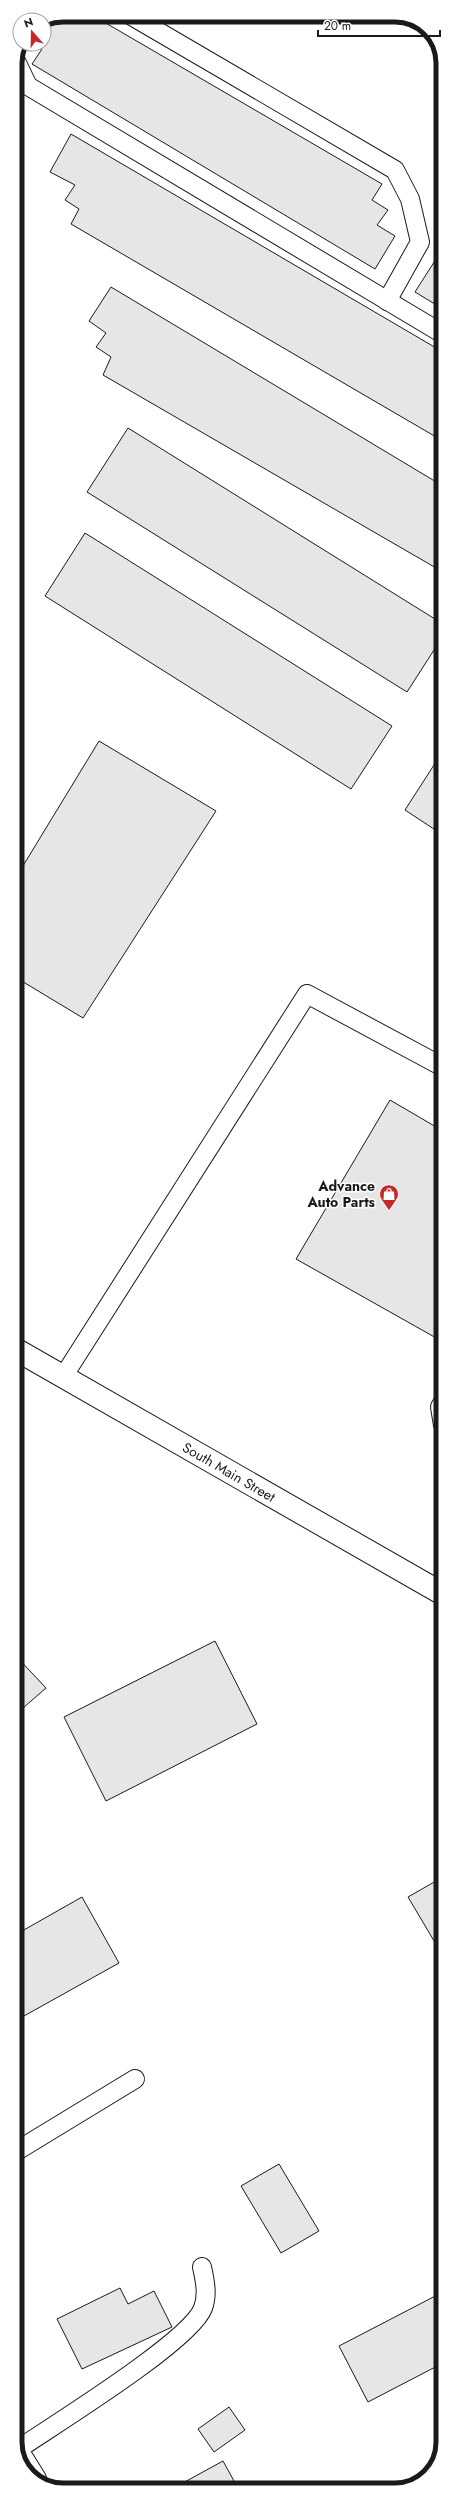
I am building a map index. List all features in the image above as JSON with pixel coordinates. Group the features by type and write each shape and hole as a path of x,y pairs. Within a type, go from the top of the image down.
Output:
{"main road":[{"name":"South Main Street","path":"22,1353 436,1590"}],"lane":[{"path":"142,22 395,170 410,200 420,242 387,301"},
{"path":"22,74 28,86 436,330"},
{"path":"63,1376 307,994 436,1063"},
{"path":"22,2148 135,2079"},
{"path":"22,2444 158,2354 190,2326 203,2310 207,2290 202,2267"}],"building":[{"path":"63,22 104,22 382,184 372,200 388,210 377,225 395,236 375,269 32,64 40,52 52,52 52,24"},
{"path":"71,134 436,348 436,437 71,224 79,209 65,200 75,185 50,172"},
{"path":"436,259 436,305 415,292"},
{"path":"111,287 436,482 436,568 103,375 111,357 96,347 106,333 89,321"},
{"path":"128,428 436,620 436,647 407,692 87,492"},
{"path":"85,533 392,726 351,789 45,596"},
{"path":"99,741 216,811 83,1018 22,981 22,868"},
{"path":"436,762 436,830 405,810"},
{"path":"390,1100 436,1127 436,1338 296,1259"},
{"path":"215,1641 257,1724 106,1801 64,1717"},
{"path":"22,1662 46,1688 22,1709"},
{"path":"436,1881 436,1944 408,1897"},
{"path":"82,1897 119,1963 22,2017 22,1931"},
{"path":"279,2164 319,2231 281,2253 241,2186"},
{"path":"120,2288 128,2304 154,2291 172,2327 82,2369 57,2319"},
{"path":"436,2296 436,2367 368,2402 339,2346"},
{"path":"229,2407 245,2430 214,2452 198,2429"},
{"path":"223,2461 235,2483 183,2483"}],"place":[{"name":"Advance Auto Parts","path":"389,1211"}]}
